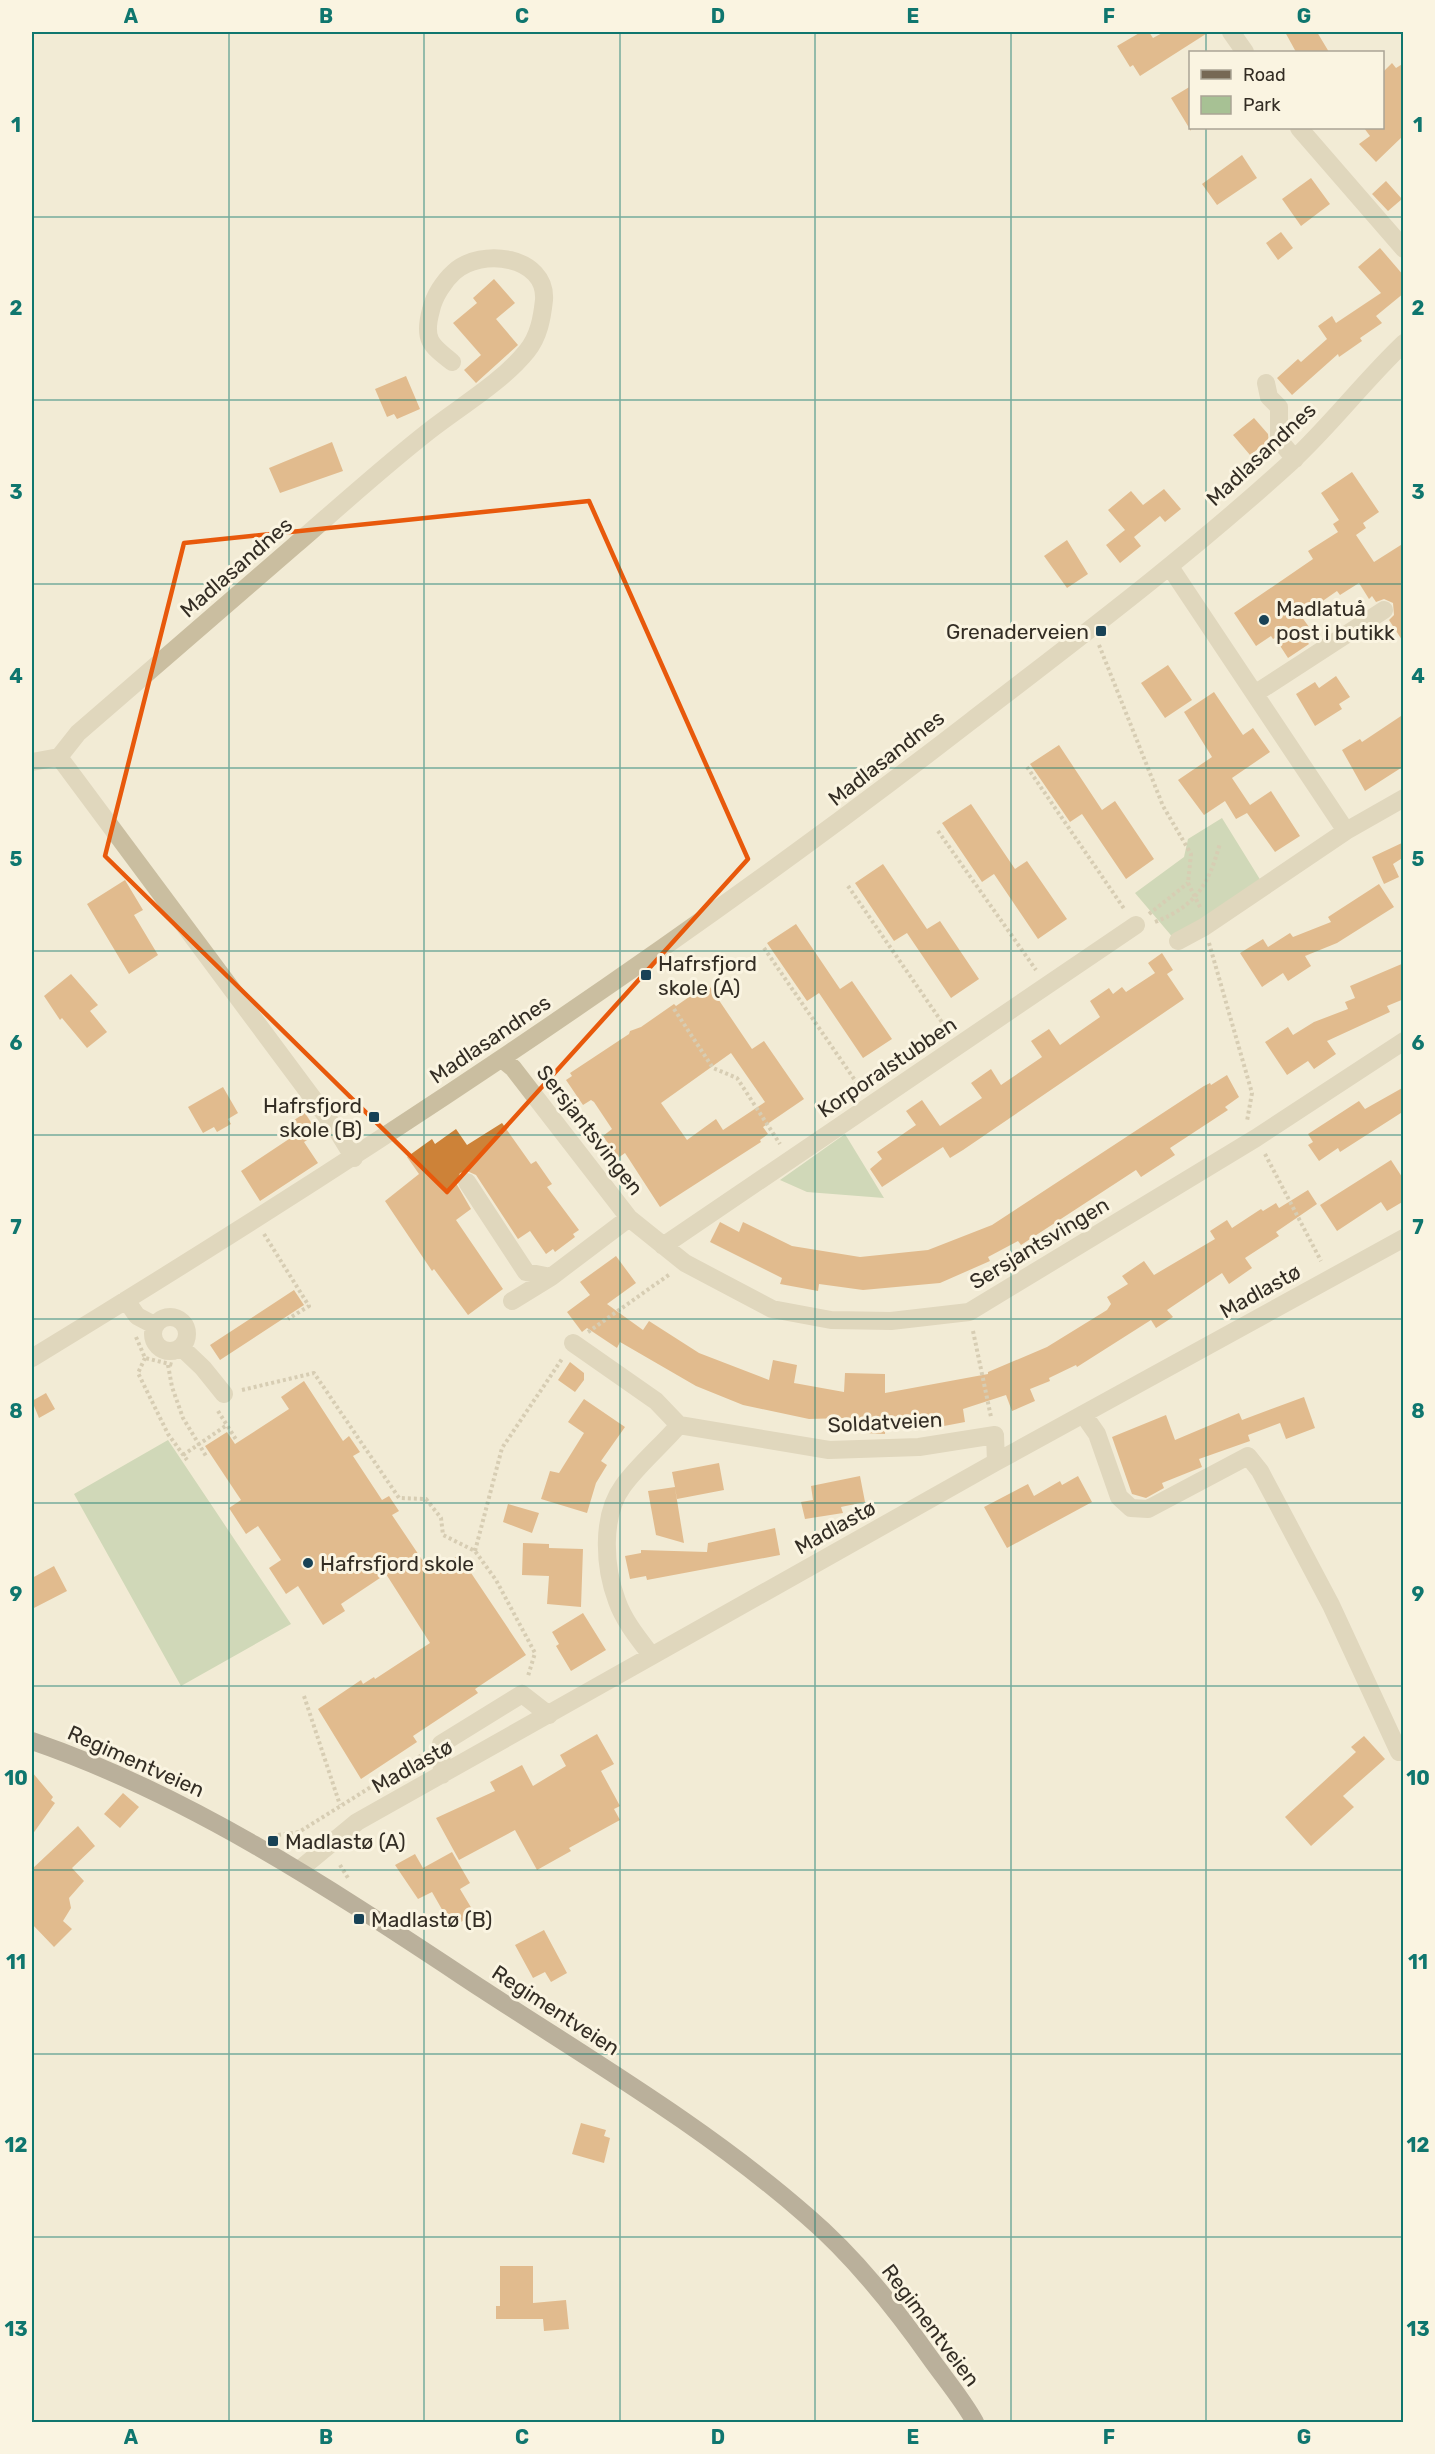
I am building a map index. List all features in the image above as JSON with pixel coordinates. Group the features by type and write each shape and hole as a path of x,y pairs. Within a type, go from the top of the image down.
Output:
{"main road":[{"name":"Regimentveien","path":"32,1741 78,1758 196,1810 298,1870 654,2102 741,2163 799,2209 837,2245 903,2319 975,2422"}],"street":[{"path":"1231,32 1244,51"},
{"path":"1300,129 1404,249"},
{"name":"Madlasandnes","path":"59,757 78,733 393,460 511,368 528,350 537,335 544,291 541,278 528,266 503,258 475,261 454,271 434,299 426,328 432,346 452,362"},
{"name":"Madlasandnes","path":"32,1358 354,1158 502,1059 842,820 1170,567 1295,459 1404,343"},
{"path":"1266,383 1269,397 1279,407 1279,440 1295,459"},
{"path":"1170,567 1346,831"},
{"path":"1256,693 1384,610"},
{"path":"32,762 59,757 338,1132 354,1158"},
{"path":"1191,934 1346,831 1404,798"},
{"name":"Korporalstubben","path":"663,1246 1136,925"},
{"name":"Sersjantsvingen","path":"502,1059 513,1068 629,1218 685,1263 772,1309 831,1320 891,1321 969,1312 1256,1138 1404,1041"},
{"path":"467,1182 526,1272 551,1277"},
{"path":"512,1301 551,1277 629,1218"},
{"name":"Madlastø","path":"298,1870 357,1822 996,1462 1404,1238"},
{"path":"126,1300 137,1316 154,1325"},
{"path":"163,1317 176,1317 186,1325 188,1337 182,1348 170,1352 159,1348 152,1338 154,1325 163,1317"},
{"path":"573,1343 656,1401 679,1425 622,1486 609,1511 606,1547 616,1600 631,1628 651,1655"},
{"path":"182,1348 203,1368 224,1394"},
{"path":"1083,1414 1097,1434 1119,1497 1131,1508 1148,1509 1248,1456 1260,1471 1331,1605 1399,1752"},
{"name":"Soldatveien","path":"679,1425 829,1450 919,1447 995,1436"},
{"path":"995,1436 996,1462"},
{"path":"442,1775 441,1744 522,1694 549,1715"}],"path":[{"path":"1099,645 1163,806 1191,854 1188,883 1202,911 1186,927 1191,934 1252,1093 1246,1120 1330,1278"},
{"path":"1027,767 1136,925 1160,928"},
{"path":"938,831 1046,986"},
{"path":"1155,922 1179,910 1202,890 1213,870 1220,843"},
{"path":"1136,925 1188,883"},
{"path":"848,886 958,1045"},
{"path":"764,948 872,1104"},
{"path":"674,1009 712,1068 737,1078 790,1160"},
{"path":"263,1233 309,1306 288,1319"},
{"path":"475,1551 502,1448 573,1343 685,1263"},
{"path":"969,1312 995,1436"},
{"path":"145,1358 138,1373 168,1434 188,1460"},
{"path":"168,1365 172,1387 183,1418 206,1456"},
{"path":"224,1394 314,1373 399,1498 426,1499 441,1518 443,1535 475,1551 496,1580 535,1653 522,1694"},
{"path":"183,1455 227,1425"},
{"path":"304,1696 340,1804"},
{"path":"299,1832 340,1804 441,1744"}],"highlighted area":[{"path":"589,501 748,859 447,1192 105,856 184,543"}],"green space":[{"path":"1222,818 1261,881 1175,940 1135,893 1184,857 1188,839"},
{"path":"845,1134 884,1198 807,1192 780,1180"},
{"path":"168,1440 291,1624 181,1686 74,1494"}],"building":[{"path":"1141,32 1149,32 1153,38 1164,32 1209,32 1140,76 1133,65 1130,67 1117,46"},
{"path":"1285,32 1317,32 1328,51 1295,51"},
{"path":"1392,63 1396,68 1404,63 1404,135 1376,162 1359,144 1370,136 1365,129 1384,129 1384,71"},
{"path":"1189,87 1189,128 1171,98"},
{"path":"1242,155 1257,178 1217,205 1202,184"},
{"path":"1311,178 1330,204 1301,226 1282,199"},
{"path":"1386,181 1402,199 1388,211 1372,194"},
{"path":"1281,232 1293,248 1278,260 1266,243"},
{"path":"1380,248 1404,276 1404,293 1376,316 1382,323 1360,338 1362,341 1339,357 1338,354 1292,395 1277,378 1298,359 1301,362 1327,339 1318,326 1332,316 1336,323 1381,293 1358,267"},
{"path":"494,279 515,303 496,319 518,345 476,383 464,370 481,355 453,323 477,303 473,298"},
{"path":"406,376 420,409 397,419 394,414 387,417 375,389"},
{"path":"1254,418 1268,434 1269,444 1260,452 1258,449 1250,455 1233,435"},
{"path":"332,442 343,471 280,493 269,468"},
{"path":"1352,472 1379,512 1363,523 1366,528 1356,535 1374,562 1404,543 1404,643 1389,620 1394,615 1393,603 1384,599 1376,602 1372,596 1369,599 1359,583 1340,595 1337,591 1301,616 1312,631 1304,637 1309,644 1288,658 1275,638 1271,636 1256,646 1234,613 1313,559 1308,551 1338,532 1333,524 1339,520 1321,493"},
{"path":"1164,489 1181,509 1165,522 1160,516 1134,537 1141,546 1120,563 1106,545 1125,530 1108,510 1131,491 1143,505"},
{"path":"1067,540 1088,574 1067,588 1044,556"},
{"path":"1168,665 1192,700 1165,718 1141,683"},
{"path":"1336,676 1350,697 1339,704 1342,709 1315,726 1296,694 1315,682 1319,688"},
{"path":"1214,692 1243,735 1253,728 1270,752 1232,778 1250,805 1271,791 1300,836 1275,852 1247,813 1236,819 1225,801 1204,815 1178,780 1212,757 1184,712"},
{"path":"1404,714 1404,766 1365,791 1342,750 1360,739 1362,742"},
{"path":"1059,745 1102,810 1115,801 1154,859 1126,879 1082,814 1070,822 1030,764"},
{"path":"971,804 1015,869 1027,861 1067,919 1038,939 994,874 982,882 942,823"},
{"path":"1404,842 1404,857 1393,864 1399,877 1384,884 1372,857"},
{"path":"883,864 927,929 940,921 979,979 951,998 907,933 894,941 855,883"},
{"path":"125,880 143,910 134,915 158,955 129,974 87,904"},
{"path":"1379,884 1394,907 1337,943 1305,956 1311,966 1288,981 1283,973 1262,987 1240,953 1263,939 1268,947 1290,933 1293,937 1331,922 1328,917"},
{"path":"796,924 840,989 852,981 892,1039 863,1058 819,993 807,1001 767,943"},
{"path":"1162,953 1173,970 1167,974 1184,999 963,1150 950,1158 943,1147 882,1187 870,1169 882,1159 877,1152 916,1125 906,1111 922,1100 940,1126 982,1098 971,1083 991,1069 1001,1085 1042,1057 1031,1041 1049,1029 1060,1045 1100,1017 1090,1001 1109,988 1113,994 1122,987 1126,992 1155,973 1148,963"},
{"path":"1404,963 1404,999 1387,1006 1390,1012 1327,1041 1336,1054 1314,1069 1308,1061 1287,1075 1265,1042 1288,1027 1293,1035 1314,1022 1348,1009 1345,1002 1355,998 1350,986"},
{"path":"71,974 98,1005 90,1011 107,1032 87,1048 62,1018 60,1020 44,996"},
{"path":"708,984 752,1049 764,1041 804,1099 763,1127 768,1134 760,1140 761,1142 660,1207 625,1153 618,1158 603,1136 612,1129 594,1102 591,1100 583,1105 566,1080 572,1076 570,1073 629,1034 630,1031 641,1027 674,1004 676,1006","holes":["731,1053 765,1102 723,1130 716,1119 687,1140 661,1103"]},
{"path":"1227,1075 1239,1097 1225,1107 1228,1110 1170,1148 1175,1155 1141,1177 1136,1170 1021,1245 1018,1241 988,1257 990,1261 940,1283 863,1290 819,1284 818,1291 780,1284 782,1278 710,1242 720,1222 739,1232 743,1222 792,1246 860,1257 928,1250 992,1225 1204,1086 1210,1083 1211,1085"},
{"path":"223,1087 238,1113 228,1119 231,1124 217,1132 214,1127 203,1133 188,1107"},
{"path":"1404,1087 1404,1111 1340,1152 1338,1148 1319,1161 1308,1145 1313,1142 1308,1134 1359,1101 1365,1109"},
{"path":"305,1113 318,1133 304,1142 291,1122"},
{"path":"502,1123 531,1164 536,1161 552,1184 547,1187 579,1230 573,1234 575,1237 555,1252 553,1249 546,1254 530,1231 518,1239 476,1175 467,1171 460,1173 456,1183 471,1209 456,1220 503,1289 468,1315 434,1269 432,1271 385,1201 419,1174 407,1157 432,1139 435,1144 456,1129 467,1145"},
{"path":"298,1133 318,1163 260,1201 241,1171"},
{"path":"1391,1160 1404,1180 1404,1201 1387,1211 1381,1202 1337,1231 1320,1205"},
{"path":"1308,1190 1317,1204 1276,1232 1279,1236 1245,1258 1252,1268 1229,1284 1222,1273 1167,1310 1173,1317 1156,1328 1151,1320 1077,1367 1076,1365 1049,1378 1050,1381 1030,1389 1035,1401 1012,1411 1006,1395 963,1409 965,1422 923,1430 921,1415 885,1417 885,1434 864,1433 864,1423 844,1422 844,1418 809,1419 743,1405 696,1386 620,1342 617,1348 587,1328 582,1332 567,1312 590,1295 580,1282 616,1256 636,1283 607,1304 643,1330 649,1321 699,1353 769,1380 773,1360 797,1365 794,1383 844,1392 845,1373 885,1374 885,1393 988,1374 988,1372 1047,1347 1107,1310 1111,1304 1107,1297 1128,1284 1122,1276 1144,1261 1154,1275 1215,1239 1210,1231 1227,1220 1232,1228 1261,1209 1263,1211 1276,1203 1279,1208"},
{"path":"294,1290 304,1305 220,1360 210,1345"},
{"path":"570,1362 584,1373 584,1380 575,1392 558,1380"},
{"path":"304,1381 343,1441 349,1436 360,1452 353,1456 382,1500 389,1496 399,1511 392,1515 431,1573 459,1555 526,1655 475,1689 478,1693 413,1736 417,1742 361,1779 318,1709 361,1680 363,1684 374,1677 375,1679 430,1643 386,1574 341,1604 345,1611 323,1625 298,1586 286,1594 269,1568 281,1560 258,1526 246,1534 229,1508 241,1500 205,1446 227,1432 235,1444 289,1409 281,1397"},
{"path":"46,1393 55,1409 39,1418 32,1401"},
{"path":"1304,1397 1315,1428 1286,1439 1280,1423 1248,1435 1250,1441 1199,1459 1202,1467 1162,1483 1164,1488 1146,1498 1132,1494 1112,1437 1166,1415 1175,1440 1239,1413 1242,1420"},
{"path":"584,1399 625,1427 601,1461 607,1465 596,1483 587,1513 541,1499 550,1471 559,1473 584,1433 568,1422"},
{"path":"719,1463 724,1490 677,1499 675,1488 684,1543 656,1535 648,1491 675,1487 672,1472"},
{"path":"860,1476 865,1502 841,1507 843,1513 805,1519 801,1502 813,1500 811,1486"},
{"path":"1078,1476 1092,1502 1007,1548 984,1507 1028,1484 1034,1496 1060,1481 1062,1485"},
{"path":"508,1504 539,1513 532,1533 503,1522"},
{"path":"775,1528 780,1555 647,1580 646,1576 630,1579 625,1556 641,1553 641,1550 707,1552 708,1543"},
{"path":"523,1543 549,1544 549,1548 583,1549 581,1607 547,1604 549,1576 522,1575"},
{"path":"54,1566 67,1591 32,1609 32,1578"},
{"path":"583,1613 606,1650 571,1671 556,1646 559,1644 552,1632"},
{"path":"597,1734 614,1764 601,1771 620,1806 614,1809 620,1820 569,1848 571,1851 537,1870 515,1830 459,1860 436,1818 495,1791 490,1782 522,1765 533,1786 566,1766 560,1755"},
{"path":"1364,1736 1385,1759 1343,1796 1354,1807 1311,1846 1285,1817 1356,1752 1351,1747"},
{"path":"32,1772 53,1797 51,1800 55,1803 32,1835"},
{"path":"123,1793 139,1807 120,1828 104,1814"},
{"path":"78,1826 95,1846 72,1868 84,1881 69,1898 71,1908 63,1921 72,1929 54,1947 32,1924 32,1869"},
{"path":"452,1852 470,1883 460,1889 475,1914 452,1927 432,1892 418,1899 395,1865 415,1854 423,1868"},
{"path":"544,1930 567,1973 551,1982 545,1972 533,1978 515,1945"},
{"path":"581,2123 606,2130 604,2136 610,2138 604,2163 572,2154"},
{"path":"500,2266 533,2266 533,2303 566,2300 569,2329 544,2331 543,2319 496,2319 496,2306 500,2306"}],"place":[{"name":"Madlatuå post i butikk","path":"1264,620"},
{"name":"Grenaderveien","path":"1101,631"},
{"name":"Hafrsfjord skole (A)","path":"646,975"},
{"name":"Hafrsfjord skole (B)","path":"374,1117"},
{"name":"Hafrsfjord skole","path":"308,1563"},
{"name":"Madlastø (A)","path":"273,1841"},
{"name":"Madlastø (B)","path":"359,1919"}]}
